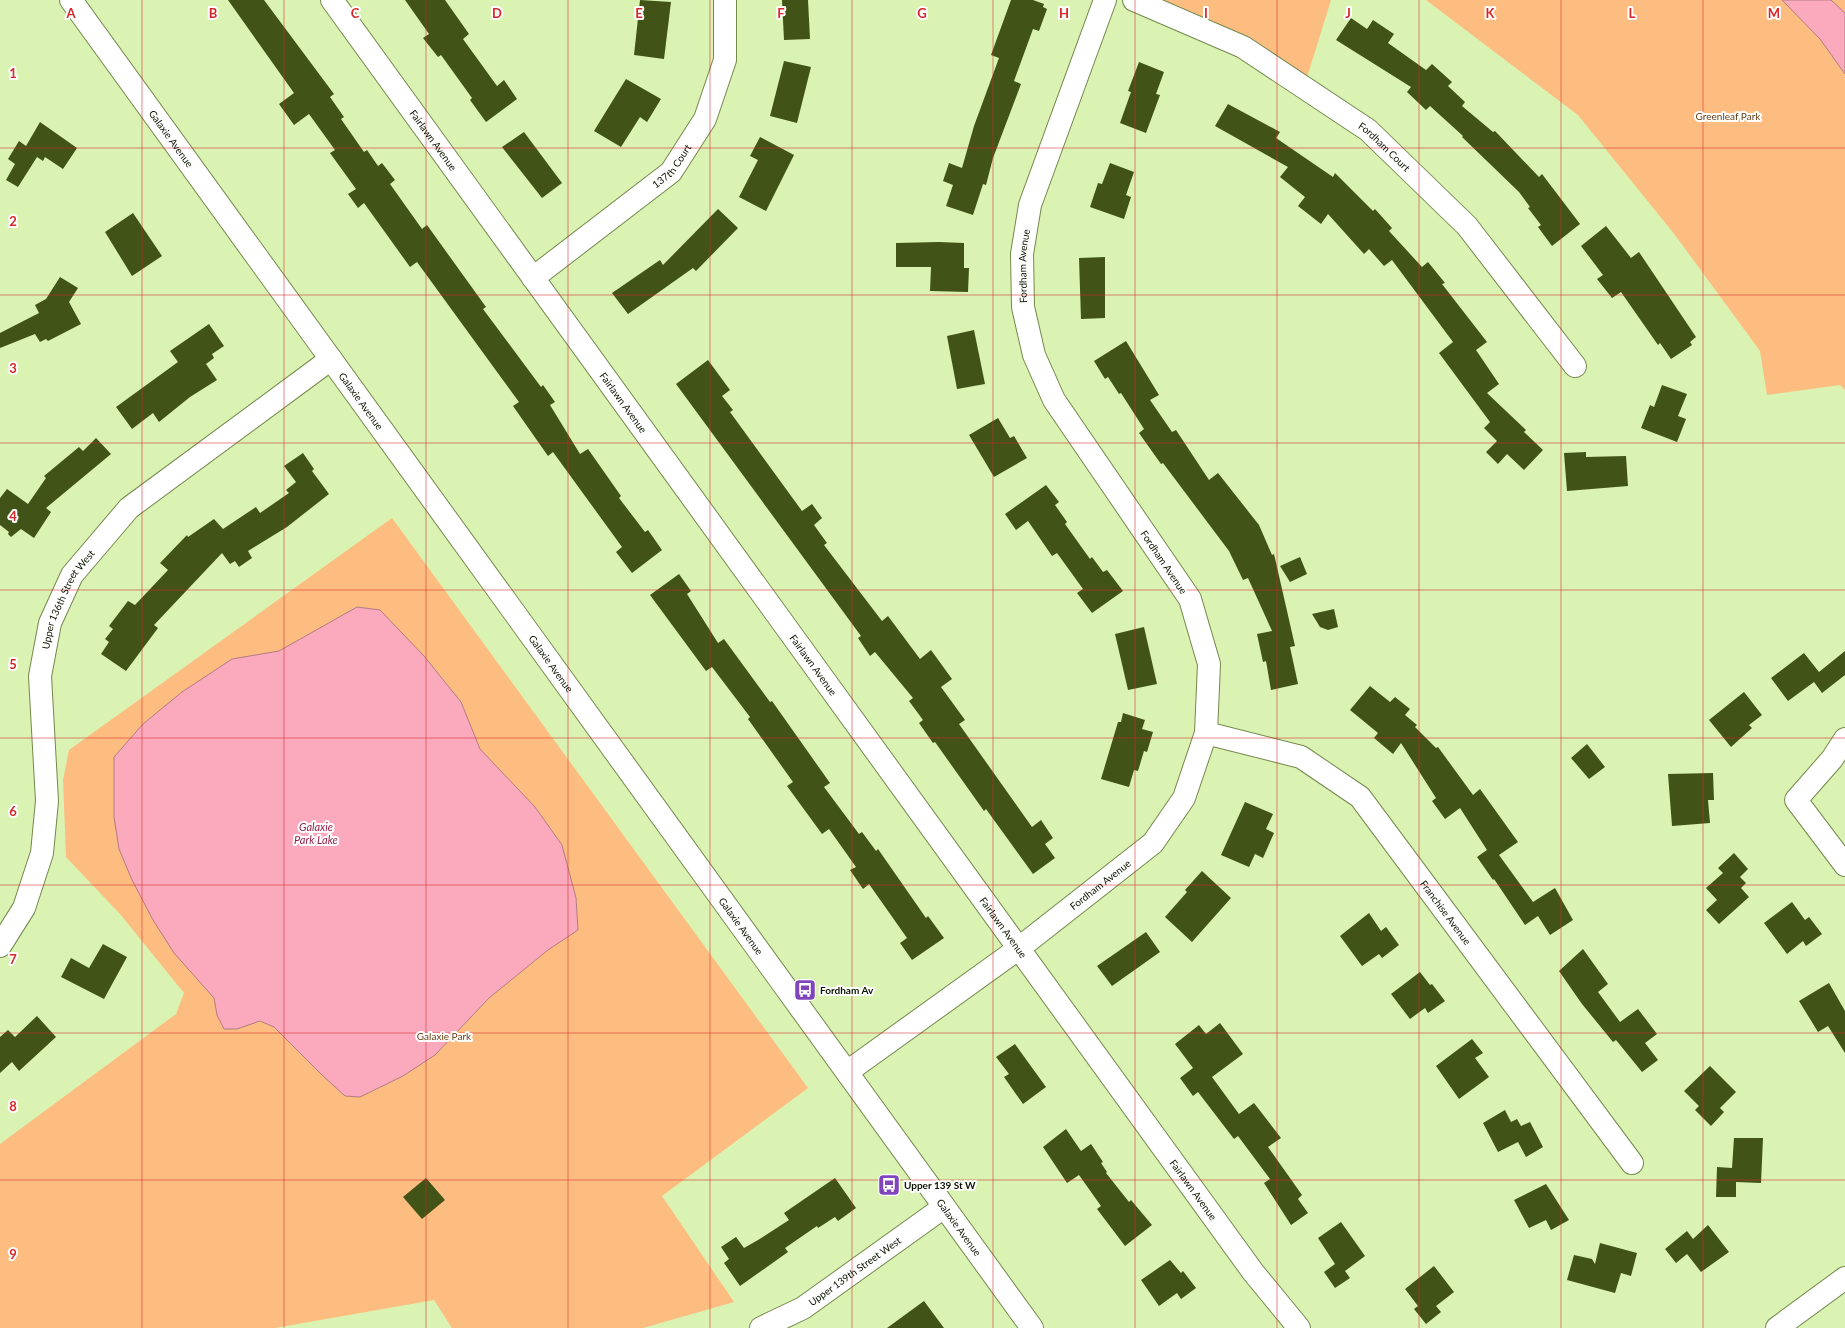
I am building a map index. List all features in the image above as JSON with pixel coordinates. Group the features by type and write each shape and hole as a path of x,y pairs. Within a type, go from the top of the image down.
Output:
{"street":[{"name":"Galaxie Avenue","path":"71,0 1032,1328"},
{"name":"Fairlawn Avenue","path":"332,0 1253,1272 1299,1328"},
{"name":"137th Court","path":"533,278 671,172 706,119 725,60 725,0"},
{"name":"Fordham Avenue","path":"847,1072 1018,949 1153,843 1184,798 1206,733 1209,664 1190,599 1054,400 1034,355 1022,307 1022,254 1030,205 1105,0"},
{"name":"Fordham Court","path":"1134,0 1243,47 1368,130 1467,226 1575,366"},
{"name":"Upper 136th Street West","path":"0,946 24,908 42,854 47,801 40,676 50,623 72,575 128,508 330,359"},
{"name":"Franchise Avenue","path":"1206,733 1301,757 1360,796 1632,1163"},
{"path":"1845,739 1832,759 1796,800 1845,865"},
{"name":"Upper 139th Street West","path":"761,1328 803,1308 944,1207"},
{"path":"1777,1328 1845,1278"}],"green space":[{"path":"1133,0 1331,0 1304,87"},
{"name":"Greenleaf Park","path":"1426,0 1845,0 1845,390 1840,385 1767,395 1760,351 1675,235 1578,115"},
{"name":"Galaxie Park","path":"392,518 808,1088 662,1196 734,1302 643,1328 452,1328 434,1300 275,1328 0,1328 0,1144 176,1014 184,993 120,914 66,857 63,780 69,750"}],"water":[{"path":"1782,0 1831,0 1845,13 1845,74 1820,39"},
{"name":"Galaxie Park Lake","path":"357,607 380,610 424,656 461,702 480,749 535,807 562,845 576,898 578,930 548,950 489,998 435,1055 403,1076 360,1097 345,1096 274,1027 260,1021 237,1029 224,1029 217,1015 214,998 174,953 153,920 132,880 119,849 114,817 114,757 143,724 182,692 232,659 279,651"}],"building":[{"path":"228,0 264,0 334,94 330,97 344,117 341,119 364,152 367,150 378,166 382,163 395,180 390,184 422,229 427,225 486,307 483,309 541,387 543,385 555,402 550,405 580,454 588,449 621,496 619,498 645,532 648,530 662,550 632,573 616,552 622,547 553,452 548,456 513,406 519,402 417,262 410,267 364,203 358,208 348,194 356,189 330,153 335,150 309,114 294,125 279,104 294,93"},
{"path":"405,0 445,0 469,34 463,39 497,86 504,80 517,99 486,122 470,100 472,98 441,55 438,57 423,38 429,34"},
{"path":"640,0 671,2 664,59 634,55"},
{"path":"782,0 808,0 810,39 784,40"},
{"path":"1011,0 1033,0 1044,4 1043,7 1047,9 1039,31 1033,29 1014,81 1021,84 993,158 986,185 983,184 973,215 946,206 953,185 943,181 949,163 962,168 974,126 999,58 991,55"},
{"path":"1351,18 1367,29 1373,20 1394,34 1388,43 1426,70 1432,64 1452,82 1448,86 1465,102 1462,106 1493,132 1495,131 1539,177 1542,174 1580,224 1552,246 1538,227 1541,225 1528,208 1530,207 1519,192 1462,137 1463,136 1430,106 1426,110 1407,92 1411,87 1336,40"},
{"path":"784,61 811,67 797,123 770,116"},
{"path":"1139,62 1164,72 1156,94 1160,95 1146,133 1120,123 1131,92 1128,91"},
{"path":"626,79 661,99 647,122 640,117 621,147 594,131"},
{"path":"1228,104 1280,132 1276,138 1333,177 1335,173 1373,211 1375,209 1392,228 1389,231 1422,267 1428,262 1445,283 1442,284 1487,342 1476,350 1499,384 1487,393 1526,430 1524,432 1543,450 1524,470 1507,454 1498,464 1486,452 1497,441 1484,428 1490,422 1439,353 1453,342 1392,260 1384,266 1369,249 1364,254 1328,214 1321,224 1298,206 1305,197 1280,177 1288,167 1215,126"},
{"path":"40,122 77,148 63,169 45,157 43,161 37,157 18,187 6,180 15,164 8,159 19,141 26,146"},
{"path":"524,132 562,183 542,198 502,147"},
{"path":"760,137 794,155 766,211 739,197 758,160 750,156"},
{"path":"1110,163 1134,172 1126,195 1131,197 1124,219 1090,207 1098,183 1102,184"},
{"path":"718,209 738,228 696,271 693,268 628,314 612,293 660,260 663,265"},
{"path":"133,213 162,256 132,276 105,232"},
{"path":"1606,226 1631,258 1639,252 1696,337 1690,342 1692,345 1671,359 1660,343 1658,345 1621,292 1612,298 1597,279 1603,275 1581,246"},
{"path":"896,243 964,243 964,268 969,268 968,292 930,291 931,267 896,267"},
{"path":"1105,257 1105,318 1081,319 1079,258"},
{"path":"60,277 78,288 69,302 81,324 48,341 46,339 40,342 35,334 0,348 0,333 39,313 35,305 46,299"},
{"path":"209,324 224,346 212,354 214,358 206,364 217,380 190,397 159,422 153,413 132,429 116,407 178,362 170,351"},
{"path":"974,330 985,384 957,389 947,336"},
{"path":"1126,341 1159,395 1150,400 1172,432 1176,430 1209,480 1218,473 1259,525 1272,555 1274,554 1295,646 1290,647 1298,684 1271,690 1266,661 1263,662 1257,634 1272,631 1248,578 1243,580 1229,551 1163,463 1161,464 1139,433 1144,429 1121,393 1119,394 1108,377 1105,379 1094,361"},
{"path":"708,360 730,390 722,396 733,410 730,412 802,511 812,504 822,518 814,525 827,543 824,545 882,621 888,616 920,659 931,650 952,679 941,687 965,720 959,724 1032,827 1041,820 1053,838 1045,844 1055,858 1033,874 986,809 984,811 935,742 933,743 919,723 923,720 909,701 913,698 875,652 870,656 858,638 861,636 676,384"},
{"path":"1662,385 1687,394 1678,416 1686,419 1677,442 1641,428 1650,405 1654,407"},
{"path":"998,418 1010,438 1014,436 1027,458 994,477 969,435"},
{"path":"96,438 111,454 46,508 51,512 34,538 21,529 11,537 8,534 9,532 0,525 0,498 7,489 28,504 46,478 44,476 79,447 83,451"},
{"path":"1586,452 1586,457 1626,456 1628,486 1567,491 1564,453"},
{"path":"303,453 314,469 312,471 329,494 287,527 248,551 252,558 239,567 235,561 230,564 222,553 154,625 158,628 126,671 101,654 109,642 105,639 113,629 109,626 128,601 135,605 168,570 160,563 187,535 188,537 214,519 223,529 256,507 260,513 289,493 286,490 296,482 284,466"},
{"path":"1046,485 1059,502 1055,505 1067,522 1065,524 1090,559 1092,557 1103,572 1107,570 1123,591 1092,613 1077,593 1083,589 1057,553 1052,556 1028,521 1016,530 1005,514"},
{"path":"1300,557 1307,574 1290,582 1280,566"},
{"path":"679,574 691,591 687,594 718,643 724,639 770,702 772,701 830,783 824,787 859,834 862,832 876,851 878,849 926,918 928,916 944,938 912,960 900,943 907,938 869,884 863,889 850,870 856,867 829,829 822,834 787,786 793,782 748,719 750,717 712,667 706,671 650,595"},
{"path":"1334,609 1338,627 1328,630 1320,627 1312,614"},
{"path":"1144,627 1157,684 1128,690 1115,634"},
{"path":"1845,651 1845,675 1822,693 1814,682 1788,701 1771,678 1804,653 1819,672"},
{"path":"1370,686 1390,702 1395,697 1410,709 1405,715 1417,725 1415,727 1436,748 1438,747 1473,795 1480,789 1518,842 1499,855 1533,902 1555,888 1573,920 1550,935 1538,916 1525,925 1494,879 1493,880 1477,857 1487,850 1460,808 1445,819 1432,801 1436,798 1401,743 1393,754 1374,738 1378,733 1350,710"},
{"path":"1744,692 1762,715 1749,725 1752,728 1731,747 1709,720"},
{"path":"1123,713 1145,720 1142,729 1153,732 1147,752 1144,751 1138,771 1134,770 1129,787 1101,779 1118,722 1121,722"},
{"path":"1587,744 1605,767 1589,779 1571,758"},
{"path":"1713,773 1714,800 1708,800 1710,823 1672,826 1668,774"},
{"path":"1245,802 1273,814 1266,829 1274,833 1263,858 1255,854 1249,867 1221,855"},
{"path":"1734,853 1748,869 1740,877 1746,883 1741,888 1749,897 1719,924 1706,910 1717,900 1706,888 1723,873 1718,868"},
{"path":"1202,871 1231,898 1192,942 1165,917 1187,892 1185,890"},
{"path":"1792,902 1805,920 1809,917 1822,934 1806,946 1803,941 1787,954 1764,923"},
{"path":"1369,913 1381,931 1386,927 1399,945 1382,958 1379,954 1362,966 1340,936"},
{"path":"1146,932 1160,952 1112,986 1097,966"},
{"path":"103,944 127,957 104,999 61,977 71,958 89,968"},
{"path":"1583,949 1608,984 1598,992 1620,1022 1638,1009 1657,1034 1645,1043 1658,1060 1642,1072 1616,1040 1613,1042 1582,1004 1559,971"},
{"path":"1420,972 1430,985 1432,984 1445,1001 1428,1013 1425,1008 1410,1019 1391,994"},
{"path":"1829,983 1845,1011 1845,1053 1828,1026 1818,1032 1799,1001"},
{"path":"37,1016 56,1037 19,1071 12,1062 0,1073 0,1037 8,1030 15,1037"},
{"path":"1220,1023 1243,1054 1212,1077 1239,1114 1254,1103 1281,1138 1268,1147 1302,1195 1298,1199 1308,1213 1291,1225 1264,1183 1270,1179 1238,1136 1234,1139 1198,1092 1193,1096 1180,1078 1193,1068 1175,1044 1199,1025 1206,1034"},
{"path":"1472,1039 1483,1053 1475,1058 1489,1077 1459,1099 1436,1066"},
{"path":"1015,1044 1046,1087 1023,1104 1004,1077 1009,1074 996,1057"},
{"path":"1710,1066 1736,1092 1720,1108 1724,1112 1711,1126 1695,1110 1699,1106 1684,1091"},
{"path":"1505,1110 1511,1122 1517,1119 1521,1126 1530,1122 1543,1147 1526,1157 1518,1142 1498,1152 1483,1123"},
{"path":"1066,1129 1081,1151 1091,1144 1103,1162 1101,1163 1107,1172 1106,1173 1129,1202 1131,1200 1152,1225 1125,1246 1097,1209 1101,1206 1079,1175 1067,1183 1043,1147"},
{"path":"1734,1138 1763,1138 1761,1183 1736,1182 1736,1197 1716,1197 1717,1167 1732,1168"},
{"path":"426,1178 445,1200 422,1219 403,1197"},
{"path":"835,1178 856,1208 838,1221 835,1217 818,1228 817,1226 785,1248 788,1252 740,1286 724,1263 729,1259 721,1247 736,1237 744,1248 758,1240 789,1220 784,1213"},
{"path":"1546,1184 1569,1220 1551,1230 1546,1220 1529,1228 1514,1200"},
{"path":"1341,1222 1365,1256 1345,1271 1350,1278 1335,1288 1324,1272 1335,1264 1318,1238"},
{"path":"1708,1225 1729,1252 1701,1272 1687,1254 1676,1263 1665,1249 1687,1231 1693,1239"},
{"path":"1600,1243 1637,1253 1631,1276 1621,1273 1615,1293 1567,1280 1574,1255 1592,1259 1595,1264"},
{"path":"1170,1260 1181,1273 1183,1271 1196,1288 1181,1299 1177,1293 1159,1306 1141,1280"},
{"path":"1434,1266 1454,1292 1436,1306 1441,1312 1426,1324 1414,1309 1418,1306 1405,1289"},
{"path":"924,1301 944,1328 887,1328"}],"place":[{"name":"Fordham Av","path":"805,990"},
{"name":"Upper 139 St W","path":"889,1185"}]}
